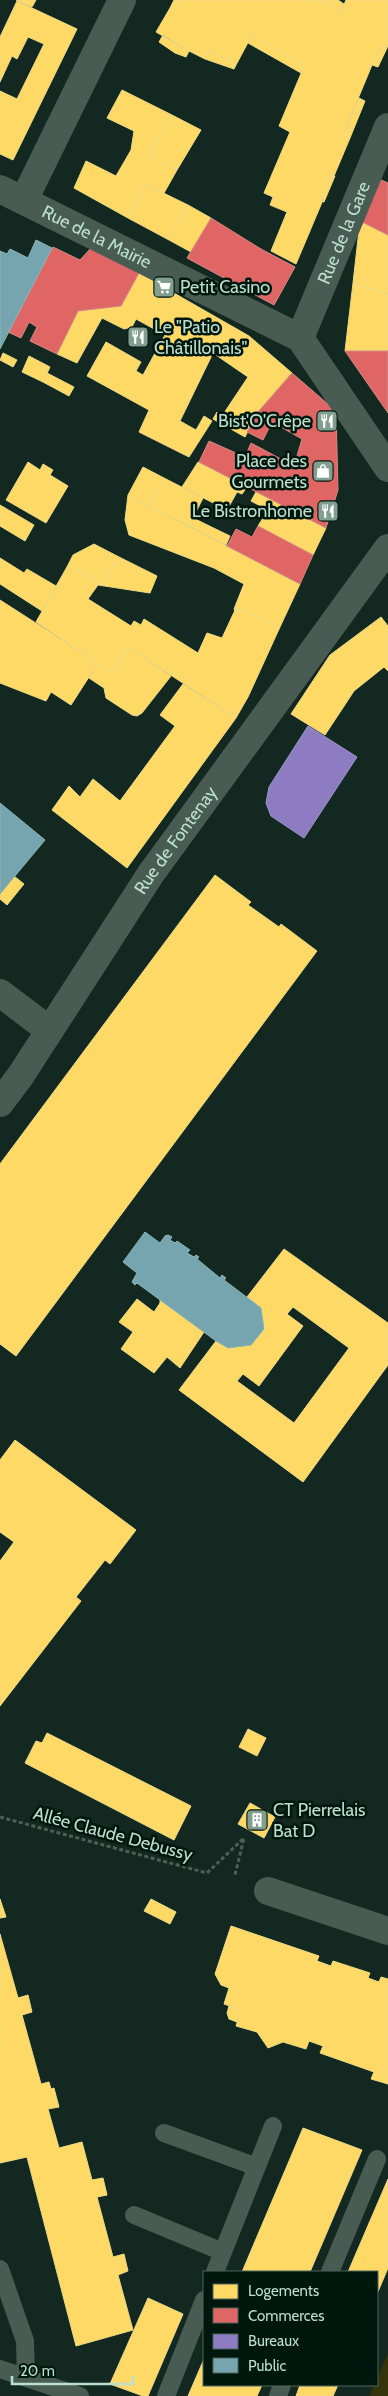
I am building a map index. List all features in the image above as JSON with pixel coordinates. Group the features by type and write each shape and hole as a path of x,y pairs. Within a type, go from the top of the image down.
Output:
{"street":[{"path":"12,194 122,0"},
{"name":"Rue de la Gare","path":"300,338 388,127"},
{"name":"Rue de la Mairie","path":"12,194 300,338"},
{"path":"300,338 388,468"},
{"name":"Rue de Fontenay","path":"0,1104 21,1075 150,875 388,548"},
{"path":"0,993 49,1030"},
{"path":"268,1891 388,1931"}],"lane":[{"path":"215,2271 273,2126"},
{"path":"164,2133 257,2167"},
{"path":"330,2271 377,2159"},
{"path":"134,2215 223,2252"},
{"path":"0,2269 25,2341 26,2378"},
{"path":"166,2396 203,2303"},
{"path":"0,2369 80,2396"}],"path":[{"name":"Allée Claude Debussy","path":"0,1817 207,1874 244,1838 234,1881 268,1891"}],"shaded area":[{"path":"388,2353 388,2396 369,2396 374,2386 378,2386 378,2376"}],"building: Logements":[{"path":"16,0 36,0 32,7"},
{"path":"174,0 183,0 177,11 170,8"},
{"path":"183,0 318,0 341,12 346,0 388,0 387,48 381,46 372,65 343,135 350,138 334,176 330,176 320,199 323,200 296,264 271,251 287,212 270,205 273,197 264,193 290,132 279,126 305,64 252,35 236,65 209,50 205,59 189,51 156,32 170,8 177,11"},
{"path":"318,0 338,0 344,4 341,12"},
{"path":"17,1 77,29 13,160 0,154 0,91 17,99 44,44 28,37 17,59 12,56 0,82 0,37"},
{"path":"163,35 189,51 186,57 175,53 159,42"},
{"path":"252,35 305,64 301,73 248,43"},
{"path":"381,46 387,48 378,67 372,65"},
{"path":"209,50 236,65 234,69 205,59"},
{"path":"122,90 170,114 149,157 177,170 164,193 145,184 128,218 74,188 86,161 116,176 131,150 134,131 107,118"},
{"path":"359,98 365,101 350,138 343,135"},
{"path":"170,114 201,130 177,170 149,157"},
{"path":"330,176 335,176 323,202 320,199"},
{"path":"145,184 188,205 169,240 128,218"},
{"path":"188,205 211,218 191,252 169,240"},
{"path":"360,221 388,235 388,294 353,283"},
{"path":"139,273 249,336 292,373 258,412 245,437 213,419 217,412 222,416 248,377 213,353 180,421 196,430 204,416 212,421 189,457 139,432 149,410 87,376 106,342 141,362 136,371 143,375 165,335 136,319 132,327 124,329 102,318 77,363 57,354 78,311 121,306"},
{"path":"353,283 388,294 388,351 345,351"},
{"path":"3,353 17,360 13,367 0,360"},
{"path":"29,356 50,367 43,382 22,372"},
{"path":"47,373 74,387 69,396 43,382"},
{"path":"28,462 40,470 43,464 53,470 50,475 68,486 46,523 6,500"},
{"path":"198,462 247,487 242,494 237,492 227,510 182,487"},
{"path":"143,467 164,478 149,506 128,495"},
{"path":"164,478 203,498 189,526 149,506"},
{"path":"256,492 326,528 313,555 258,526 268,510 251,501"},
{"path":"128,495 300,584 280,627 236,608 235,611 234,609 244,584 214,568 129,535 125,520"},
{"path":"0,505 34,525 25,541 0,526"},
{"path":"193,518 230,536 226,545 189,526"},
{"path":"94,544 119,557 103,585 68,565 73,555"},
{"path":"119,557 157,576 150,593 98,585 88,599 131,626 134,621 141,625 144,619 198,653 207,633 222,638 236,608 280,627 248,697 236,718 128,647 113,673 36,622 68,565 103,585"},
{"path":"0,558 24,573 27,569 56,586 42,611 0,584"},
{"path":"0,600 98,663 71,705 51,692 46,701 0,683"},
{"path":"381,617 388,626 388,671 384,667 354,691 325,735 291,714 330,655"},
{"path":"128,647 171,676 142,713 137,716 132,715 106,698 104,688 89,678 98,663 113,673"},
{"path":"183,684 236,718 127,868 52,810 69,786 80,797 93,779 120,801 175,726 160,715"},
{"path":"215,875 251,902 248,905 279,927 281,924 317,951 16,1356 0,1344 0,1164"},
{"path":"14,876 24,884 7,905 0,899 0,894"},
{"path":"284,1249 388,1323 388,1365 303,1482 179,1390 216,1341 228,1348 251,1345 264,1329 261,1308 247,1297","holes":["293,1307 349,1348 294,1423 237,1381 243,1374 259,1386 303,1326 287,1314"]},
{"path":"137,1299 154,1312 160,1300 204,1332 180,1368 167,1357 154,1373 121,1349 133,1332 119,1322"},
{"path":"15,1440 136,1530 110,1564 105,1560 76,1597 81,1601 0,1706 0,1561 14,1542 0,1532 0,1460"},
{"path":"248,1729 266,1738 257,1756 239,1747"},
{"path":"47,1733 191,1806 174,1840 25,1763 36,1741 42,1743"},
{"name":"CT Pierrelais Bat D","path":"250,1803 275,1817 264,1838 238,1824"},
{"path":"0,1899 6,1917 0,1918"},
{"path":"151,1899 176,1912 170,1924 144,1911"},
{"path":"231,1926 319,1956 317,1961 331,1966 333,1961 370,1973 368,1978 379,1982 381,1977 388,1979 388,2084 371,2079 374,2072 320,2053 323,2046 309,2041 306,2049 283,2042 268,2048 257,2032 236,2026 241,2010 224,2004 229,1988 221,1985 215,1974"},
{"path":"0,1934 18,1998 28,1995 32,2012 22,2015 41,2084 49,2082 51,2089 54,2088 59,2107 48,2109 59,2148 82,2142 92,2180 103,2178 107,2195 97,2197 113,2257 124,2254 128,2271 118,2275 133,2330 76,2346 27,2157 0,2163"},
{"path":"229,2006 241,2010 237,2022 229,2019 227,2013"},
{"path":"303,2128 362,2150 310,2271 242,2271"},
{"path":"388,2179 388,2268 378,2292 378,2271 348,2271"},
{"path":"148,2298 183,2314 148,2396 143,2396 110,2384"},
{"path":"203,2361 203,2386 262,2386 257,2396 188,2396"},
{"path":"300,2386 338,2386 333,2396 296,2396"}],"building: Commerces":[{"path":"379,179 388,183 388,235 360,221"},
{"path":"211,218 261,249 295,267 274,305 187,258"},
{"path":"53,247 80,260 92,247 139,273 121,306 78,311 57,354 30,341 37,327 29,322 21,338 8,332"},
{"path":"345,351 388,351 388,413"},
{"path":"292,373 336,411 338,490 326,528 199,462 209,441 245,457 251,443 294,466 302,439 272,422 263,440 247,432 258,412"},
{"path":"258,526 313,555 300,584 227,546 236,529 252,537"}],"building: Bureaux":[{"path":"308,726 357,757 304,838 271,816 266,803 269,787"}],"building: Public":[{"path":"36,240 52,248 0,349 0,251 7,254 10,249 28,258"},
{"path":"0,803 45,840 0,894"},
{"path":"145,1232 160,1243 165,1236 172,1237 170,1240 175,1243 177,1241 190,1250 187,1253 194,1257 196,1255 199,1257 197,1259 220,1278 222,1275 226,1278 224,1280 261,1308 264,1329 251,1345 228,1348 137,1283 135,1285 132,1282 137,1273 123,1262"}],"place":[{"name":"Petit Casino","path":"164,287"},
{"name":"Le \"Patio Châtillonais\"","path":"138,337"},
{"name":"Bist'O'Crêpe","path":"327,421"},
{"name":"Place des Gourmets","path":"323,471"},
{"name":"Le Bistronhome","path":"328,511"},
{"name":"CT Pierrelais Bat D","path":"257,1820"}]}
